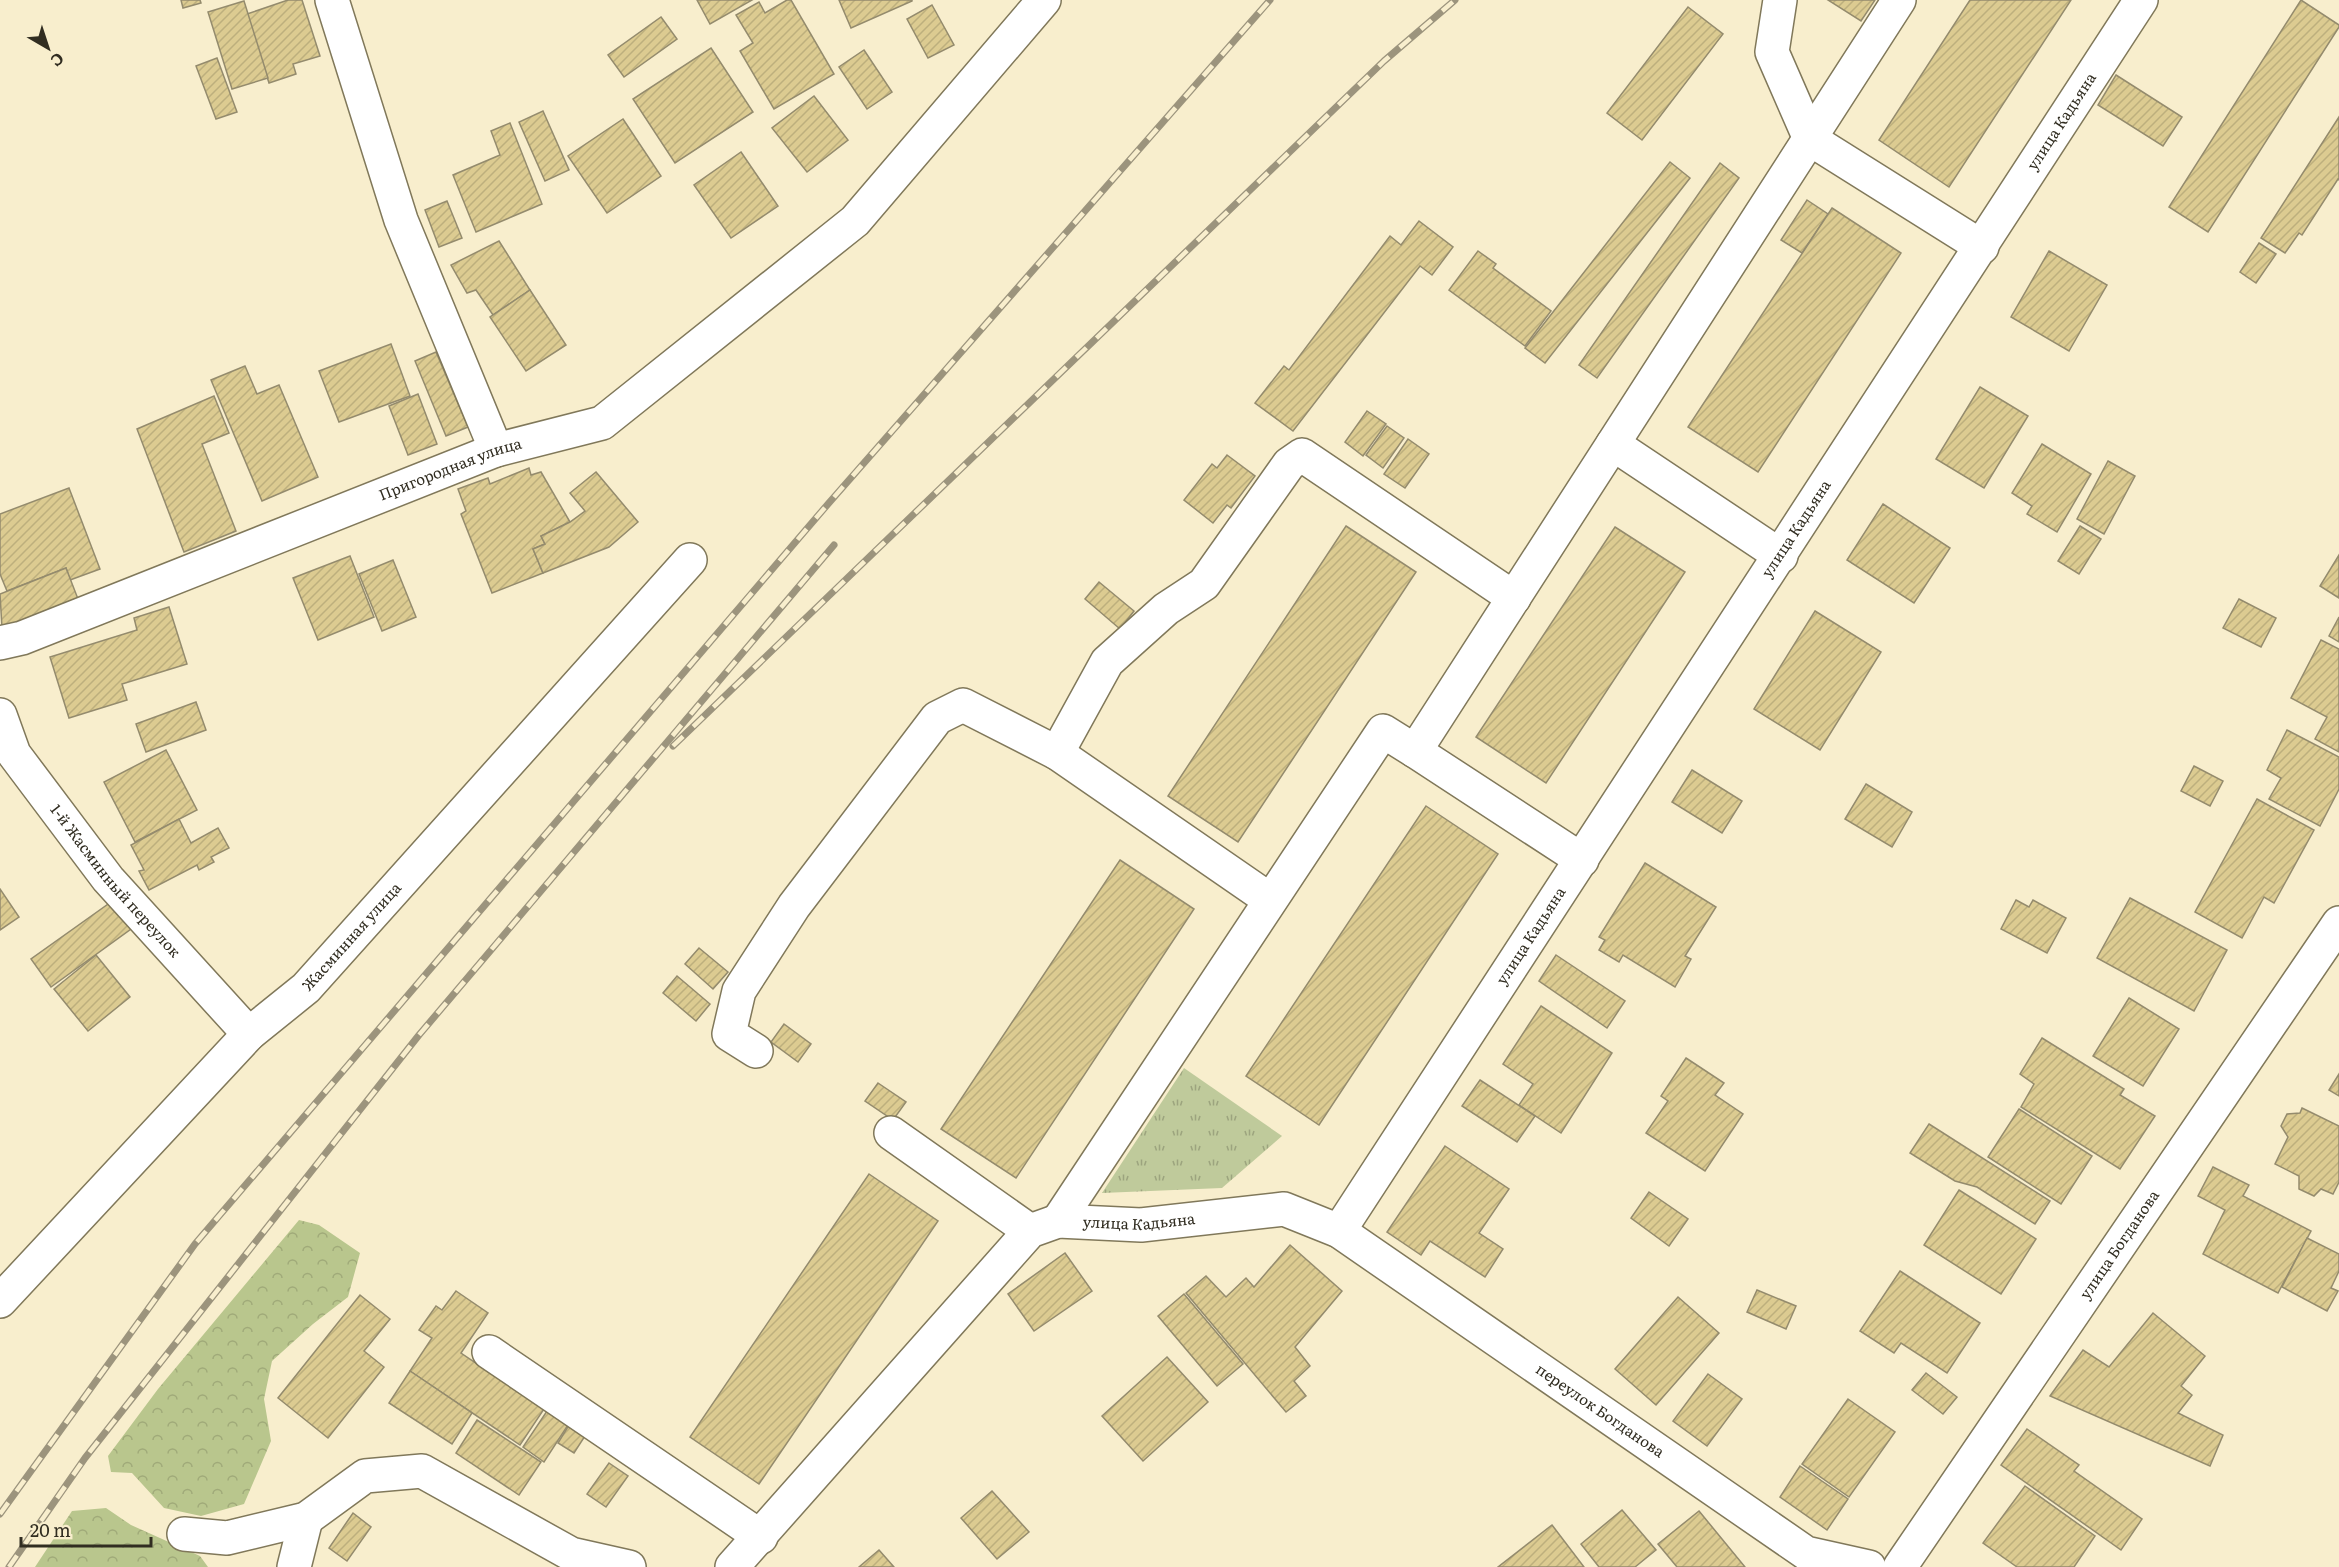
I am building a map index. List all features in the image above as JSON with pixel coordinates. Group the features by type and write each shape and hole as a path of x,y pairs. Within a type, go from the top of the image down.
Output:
{"street":[{"path":"332,0 401,220 496,450"},
{"name":"Пригородная улица","path":"0,643 22,638 496,450 602,423 855,221 1044,0"},
{"path":"1780,0 1772,52 1810,139 1982,247"},
{"path":"1415,751 1899,0"},
{"name":"улица Кадьяна","path":"1044,1226 1141,1225 1284,1209 1339,1230 1781,556 2141,0"},
{"path":"1613,444 1781,556"},
{"path":"1057,753 1107,662 1166,609 1204,584 1289,464 1302,455 1514,598"},
{"name":"Жасминная улица","path":"0,1301 249,1034 306,988 690,560"},
{"path":"756,1051 729,1034 738,991 794,906 937,718 963,705 1057,753 1270,900"},
{"name":"1-й Жасминный переулок","path":"0,715 14,754 108,879 249,1034"},
{"path":"732,1567 1044,1226 1270,900 1383,731 1582,860"},
{"name":"улица Богданова","path":"1900,1567 2339,923"},
{"path":"891,1133 1044,1226"},
{"name":"переулок Богданова","path":"1339,1230 1806,1552 1869,1567"},
{"path":"489,1352 761,1537"},
{"path":"184,1534 227,1538 306,1519 365,1476 422,1471 571,1554 629,1567"},
{"path":"294,1567 306,1519"}],"green space":[{"path":"1184,1068 1282,1136 1222,1188 1102,1193"},
{"path":"299,1220 319,1225 360,1253 348,1297 313,1324 272,1361 264,1399 271,1441 244,1504 201,1516 164,1508 132,1473 111,1472 108,1456 158,1389"},
{"path":"106,1508 131,1525 200,1556 208,1567 35,1567 72,1511"}],"building":[{"path":"181,0 200,0 201,3 183,8"},
{"path":"288,0 302,0 320,56 293,64 296,74 269,83 247,14"},
{"path":"697,0 752,0 710,24"},
{"path":"791,0 834,74 774,109 740,51 753,43 736,15 759,2 765,13"},
{"path":"839,0 912,0 912,1 851,28"},
{"path":"1828,0 1875,0 1861,21"},
{"path":"1970,0 2071,0 1949,187 1879,140"},
{"path":"2301,0 2339,27 2208,232 2169,207"},
{"path":"244,1 268,78 232,89 208,12"},
{"path":"932,5 954,45 928,58 907,19"},
{"path":"1688,7 1723,34 1642,140 1607,113"},
{"path":"661,17 677,39 624,77 608,55"},
{"path":"711,48 753,112 675,163 633,99"},
{"path":"864,50 892,92 867,109 839,67"},
{"path":"217,58 237,112 216,119 196,66"},
{"path":"2116,75 2182,117 2163,146 2098,105"},
{"path":"814,96 848,140 807,172 772,128"},
{"path":"543,111 569,170 545,181 519,122"},
{"path":"2339,117 2339,180 2302,235 2299,233 2285,253 2261,238"},
{"path":"623,119 661,176 607,213 568,156"},
{"path":"510,123 542,204 476,232 453,175 500,155 491,131"},
{"path":"741,152 778,206 731,238 694,185"},
{"path":"1670,162 1690,178 1545,363 1525,348"},
{"path":"1720,163 1739,178 1597,378 1579,365"},
{"path":"1807,200 1828,214 1802,253 1781,240"},
{"path":"447,201 462,238 439,247 425,210"},
{"path":"1832,208 1901,253 1758,472 1688,427"},
{"path":"1419,221 1453,247 1432,275 1420,266 1293,431 1255,403 1284,366 1289,370 1390,236 1401,245"},
{"path":"499,241 530,290 493,315 476,290 467,293 451,265"},
{"path":"2259,243 2276,254 2256,283 2240,272"},
{"path":"1478,251 1496,264 1493,268 1551,311 1525,346 1449,290"},
{"path":"2049,251 2107,285 2069,351 2011,317"},
{"path":"530,290 566,345 526,371 490,317"},
{"path":"391,344 410,396 339,422 319,371"},
{"path":"436,352 468,427 446,436 415,361"},
{"path":"245,366 257,394 279,385 318,477 262,501 211,380"},
{"path":"1980,387 2028,416 1984,488 1936,459"},
{"path":"418,394 437,444 408,455 389,406"},
{"path":"214,396 229,433 202,444 236,531 184,552 137,429"},
{"path":"1367,411 1386,424 1363,456 1345,442"},
{"path":"1387,426 1404,438 1383,468 1366,455"},
{"path":"1408,439 1429,454 1405,488 1384,474"},
{"path":"2042,444 2091,474 2057,532 2027,514 2032,506 2012,493"},
{"path":"1227,455 1255,476 1231,508 1227,505 1213,523 1184,500 1212,464 1217,468"},
{"path":"2108,461 2135,476 2104,534 2077,519"},
{"path":"529,468 531,475 541,472 570,522 541,536 545,544 533,549 543,573 492,593 461,514 466,511 458,489 488,478 490,484"},
{"path":"596,472 638,522 609,547 543,573 533,549 545,544 541,536 570,522 585,511 570,493"},
{"path":"69,488 100,569 70,580 66,568 7,591 0,574 0,514"},
{"path":"1883,504 1950,548 1914,603 1847,560"},
{"path":"1346,526 1416,572 1238,842 1168,796"},
{"path":"2080,526 2101,539 2079,574 2058,561"},
{"path":"1615,527 1685,572 1546,783 1476,737"},
{"path":"2339,555 2339,598 2320,586"},
{"path":"350,556 374,617 318,640 293,578"},
{"path":"393,560 416,617 382,631 359,574"},
{"path":"66,568 78,599 2,628 0,594"},
{"path":"1099,582 1134,611 1120,629 1085,599"},
{"path":"2239,599 2276,618 2261,647 2223,628"},
{"path":"169,607 187,664 122,684 127,700 69,718 50,657 137,630 134,618"},
{"path":"1815,611 1881,652 1820,750 1754,709"},
{"path":"2339,617 2339,642 2329,636"},
{"path":"2321,640 2339,649 2339,752 2315,739 2327,717 2291,698"},
{"path":"196,702 206,730 146,752 136,724"},
{"path":"2287,730 2339,757 2339,789 2320,826 2269,799 2281,778 2267,770"},
{"path":"166,750 197,810 135,842 104,782"},
{"path":"2194,766 2223,781 2210,806 2181,791"},
{"path":"1692,770 1742,801 1722,833 1672,802"},
{"path":"1866,784 1912,812 1892,847 1845,819"},
{"path":"2257,799 2314,830 2274,903 2264,897 2242,938 2195,912"},
{"path":"1426,806 1498,854 1319,1125 1246,1076"},
{"path":"179,819 191,843 218,828 229,848 211,857 214,862 199,870 197,865 149,890 139,871 144,870 131,845"},
{"path":"1120,860 1194,909 1016,1178 941,1129"},
{"path":"1645,863 1716,907 1685,956 1691,959 1675,987 1623,955 1619,962 1599,950 1605,940 1599,937"},
{"path":"0,889 19,917 0,930"},
{"path":"2130,898 2227,950 2194,1011 2097,958"},
{"path":"2016,900 2029,907 2033,900 2066,918 2047,953 2001,929"},
{"path":"111,902 131,929 51,987 31,959"},
{"path":"699,948 728,972 713,989 685,964"},
{"path":"96,955 130,997 88,1031 54,989"},
{"path":"1556,955 1625,1001 1607,1028 1539,981"},
{"path":"677,976 710,1004 696,1021 663,993"},
{"path":"2129,998 2179,1029 2143,1086 2093,1056"},
{"path":"1541,1006 1612,1053 1561,1133 1519,1105 1533,1084 1503,1064"},
{"path":"784,1024 811,1044 798,1062 771,1042"},
{"path":"2042,1038 2124,1089 2120,1095 2155,1116 2120,1169 2021,1107 2034,1084 2020,1074"},
{"path":"1686,1058 1724,1083 1715,1095 1743,1114 1705,1171 1646,1133 1668,1101 1661,1096"},
{"path":"2339,1074 2339,1096 2329,1090"},
{"path":"1480,1080 1535,1116 1517,1142 1462,1106"},
{"path":"878,1083 906,1102 893,1120 865,1101"},
{"path":"2302,1108 2339,1126 2339,1182 2333,1194 2321,1189 2314,1196 2299,1189 2299,1176 2275,1164 2288,1137 2281,1126 2287,1114 2300,1113"},
{"path":"2019,1109 2092,1156 2061,1204 1988,1157"},
{"path":"1929,1124 2050,1201 2035,1224 1977,1187 1955,1181 1910,1153"},
{"path":"1445,1146 1509,1189 1479,1233 1503,1249 1485,1277 1430,1241 1421,1255 1387,1232"},
{"path":"2213,1167 2249,1185 2243,1196 2311,1231 2278,1293 2203,1254 2225,1210 2198,1196"},
{"path":"869,1174 938,1221 759,1484 690,1437"},
{"path":"1959,1190 2036,1239 2001,1294 1924,1245"},
{"path":"1649,1192 1688,1219 1669,1246 1631,1218"},
{"path":"2307,1238 2339,1254 2339,1271 2331,1288 2338,1291 2327,1311 2282,1287"},
{"path":"1290,1245 1342,1291 1295,1347 1310,1366 1294,1381 1306,1396 1286,1412 1186,1293 1206,1276 1226,1297 1246,1278 1254,1287"},
{"path":"1065,1253 1092,1291 1034,1331 1008,1294"},
{"path":"1900,1271 1980,1323 1947,1373 1901,1343 1894,1353 1860,1331"},
{"path":"1757,1290 1796,1306 1786,1329 1747,1312"},
{"path":"456,1291 488,1313 461,1353 544,1409 520,1445 410,1371 432,1338 419,1330 436,1306 442,1310"},
{"path":"1184,1294 1243,1364 1217,1386 1158,1316"},
{"path":"360,1295 390,1319 364,1351 384,1367 328,1438 278,1398"},
{"path":"1678,1297 1719,1333 1656,1405 1615,1369"},
{"path":"2153,1313 2205,1356 2181,1386 2192,1395 2178,1413 2223,1435 2210,1466 2050,1396 2083,1350 2109,1367"},
{"path":"1167,1357 1208,1402 1143,1461 1102,1416"},
{"path":"410,1371 472,1413 452,1444 389,1403"},
{"path":"1926,1373 1957,1397 1943,1414 1912,1390"},
{"path":"1708,1374 1742,1399 1707,1446 1673,1421"},
{"path":"1848,1399 1895,1432 1849,1497 1802,1464"},
{"path":"547,1411 568,1425 544,1462 523,1447"},
{"path":"477,1420 541,1462 519,1495 456,1453"},
{"path":"569,1425 585,1436 574,1453 558,1443"},
{"path":"2027,1429 2079,1465 2074,1471 2142,1519 2121,1550 2001,1465"},
{"path":"609,1463 628,1476 606,1507 587,1494"},
{"path":"1800,1466 1848,1499 1827,1530 1780,1497"},
{"path":"2025,1486 2095,1536 2074,1567 2017,1567 1983,1543"},
{"path":"992,1491 1029,1532 997,1559 961,1518"},
{"path":"1622,1510 1656,1550 1635,1567 1599,1567 1581,1544"},
{"path":"1699,1511 1745,1567 1677,1567 1658,1544"},
{"path":"353,1513 371,1527 347,1561 329,1548"},
{"path":"1552,1525 1584,1567 1498,1567"},
{"path":"879,1550 894,1567 859,1567"}],"railway":[{"path":"0,1514 195,1244 828,504 1270,0"},
{"path":"673,746 1384,61 1455,0"},
{"path":"9,1567 85,1458 419,1035 834,545"}]}
